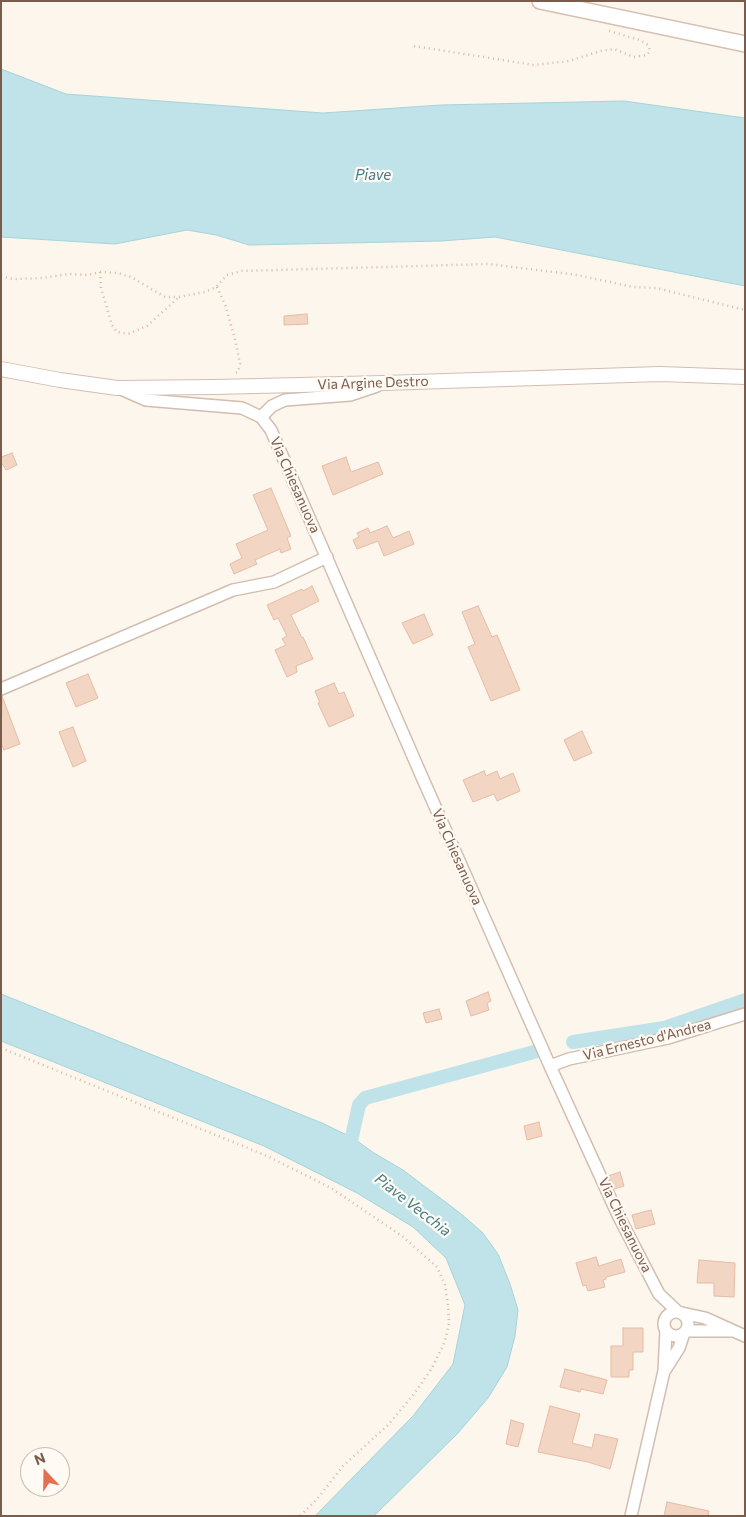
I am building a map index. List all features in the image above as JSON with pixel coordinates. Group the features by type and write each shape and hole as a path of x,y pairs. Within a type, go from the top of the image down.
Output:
{"main road":[{"path":"540,1 745,44"}],"street":[{"name":"Via Argine Destro","path":"2,369 118,388 384,384 660,374 745,377"},
{"path":"118,388 146,400 242,408 261,417 272,406 285,400 350,395 384,384"},
{"name":"Via Chiesanuova","path":"261,417 271,430 278,445 550,1066 618,1215 659,1294 665,1325 664,1371 631,1516"},
{"path":"1,689 232,590 274,582 327,557"},
{"name":"Via Ernesto d'Andrea","path":"550,1066 569,1059 668,1038 745,1014"},
{"name":"Via Chiesanuova","path":"659,1294 680,1313"},
{"path":"672,1313 680,1313 705,1318 740,1333 685,1332 674,1336 665,1325 672,1313"},
{"path":"680,1313 687,1319 685,1332"},
{"name":"Via Chiesanuova","path":"664,1371 679,1348 685,1332"}],"path":[{"path":"414,46 534,64 569,61 601,50 614,49 634,57 647,55 650,51 648,45 640,40 608,30"},
{"path":"1,276 13,279 117,272 131,277 165,297 179,297 205,292 216,287 227,275 242,271 489,264 577,275 633,287 656,288 745,310"},
{"path":"100,272 101,288 112,325 118,332 128,334 147,326 179,297"},
{"path":"216,287 226,307 240,364 238,372 230,374"},
{"path":"1,1048 265,1155 331,1188 402,1236 437,1267 445,1285 449,1323 445,1341 432,1368 414,1394 388,1425 343,1466 318,1498 300,1516"}],"water":[{"name":"Piave","path":"1,69 66,94 323,113 441,105 624,101 745,118 745,286 495,237 441,241 249,245 216,235 187,230 115,244 1,237"},
{"name":"Piave Vecchia","path":"1,994 322,1123 353,1138 403,1170 460,1213 482,1232 498,1254 518,1310 515,1336 507,1367 488,1398 458,1433 374,1516 315,1516 413,1416 453,1364 465,1305 446,1258 413,1227 357,1193 264,1146 1,1041"}],"building":[{"path":"307,314 308,324 284,325 284,316"},
{"path":"12,453 17,465 6,470 1,462 1,457"},
{"path":"346,457 351,472 378,462 383,474 333,495 322,466"},
{"path":"271,488 291,536 287,538 291,549 281,553 280,549 255,560 257,564 234,574 230,564 242,558 236,544 268,530 253,495"},
{"path":"387,526 393,538 409,531 414,544 384,556 378,541 357,549 353,540 359,537 357,533 368,528 370,533"},
{"path":"312,586 319,601 291,615 313,659 296,666 297,672 287,677 275,650 286,645 282,639 287,636 278,618 274,620 267,605"},
{"path":"478,606 492,637 497,635 520,690 491,701 468,647 475,644 462,612"},
{"path":"424,614 433,635 413,644 402,623"},
{"path":"88,674 98,698 76,707 66,683"},
{"path":"334,683 339,694 344,692 354,716 329,727 318,703 320,703 315,691"},
{"path":"2,696 20,744 4,750 1,743"},
{"path":"73,727 86,761 73,767 59,732"},
{"path":"582,731 592,753 574,761 564,740"},
{"path":"484,771 486,776 497,771 500,779 513,773 520,791 497,801 494,794 473,802 463,780"},
{"path":"488,992 491,1001 487,1003 489,1010 471,1016 466,1001"},
{"path":"439,1009 442,1019 426,1023 423,1013"},
{"path":"539,1122 542,1136 527,1140 524,1126"},
{"path":"620,1172 624,1186 614,1189 608,1176"},
{"path":"651,1210 655,1224 636,1229 632,1215"},
{"path":"596,1257 599,1266 621,1259 625,1272 606,1277 603,1280 605,1287 588,1291 586,1285 583,1286 576,1263"},
{"path":"699,1260 735,1263 734,1297 714,1296 714,1283 697,1283"},
{"path":"623,1328 643,1328 643,1352 633,1352 633,1370 629,1370 629,1377 611,1377 611,1346 623,1346"},
{"path":"565,1369 607,1380 603,1394 581,1389 580,1392 560,1387"},
{"path":"550,1406 580,1414 572,1443 592,1448 595,1434 618,1439 610,1469 588,1462 538,1452"},
{"path":"511,1420 524,1424 518,1447 506,1444"},
{"path":"667,1502 709,1511 708,1516 664,1516"}],"waterway":[{"path":"573,1042 664,1028 745,1000"},
{"path":"346,1153 351,1141 359,1105 365,1098 534,1052"}]}
